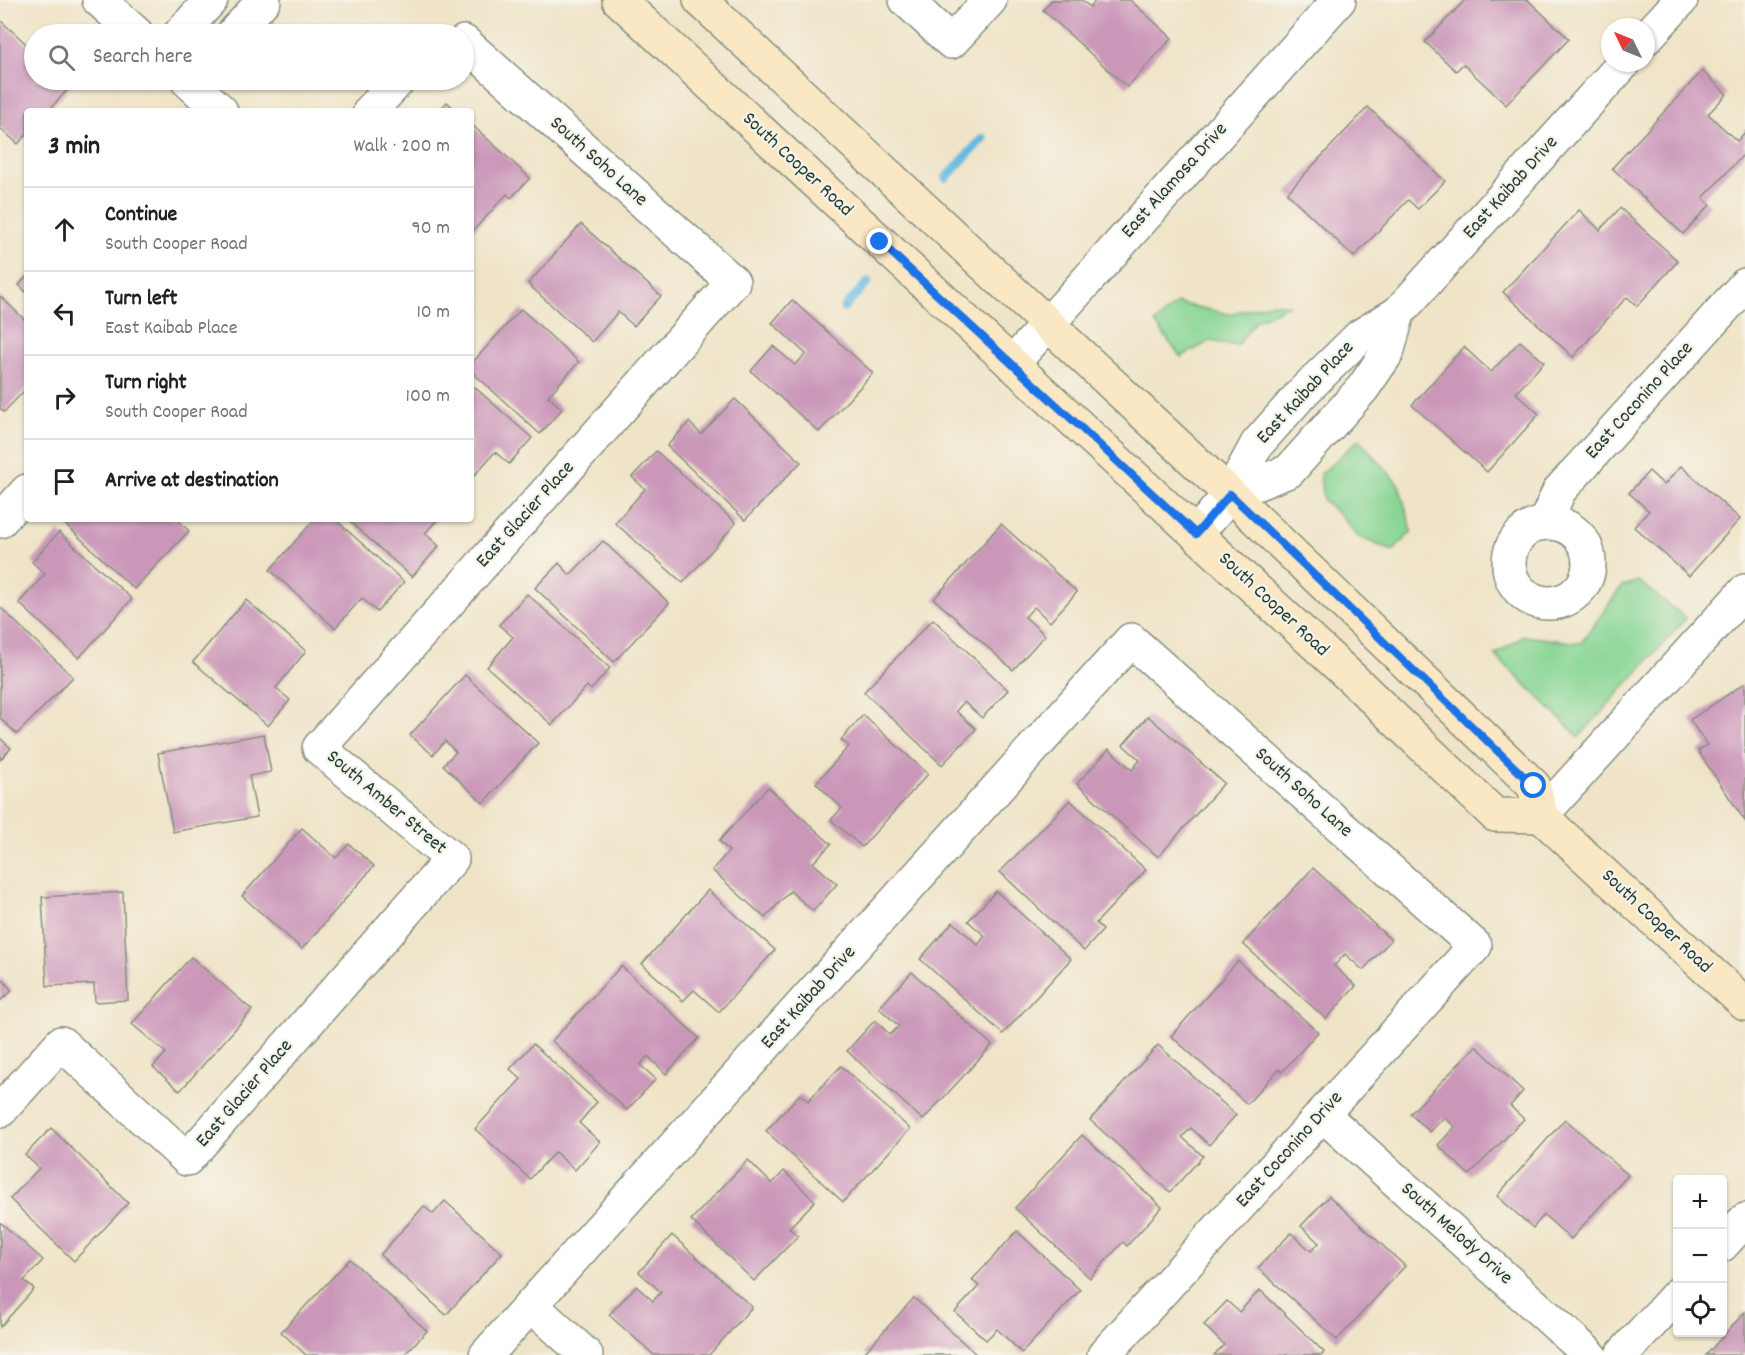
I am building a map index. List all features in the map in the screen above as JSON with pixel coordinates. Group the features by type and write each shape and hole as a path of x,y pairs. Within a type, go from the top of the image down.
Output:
{"main road":[{"name":"South Cooper Road","path":"619,0 1196,534 1495,815 1541,816 1745,1004"},
{"path":"700,0 1230,494 1534,786 1541,816"}],"street":[{"path":"99,0 126,24"},
{"path":"189,24 211,0"},
{"path":"242,24 264,0"},
{"path":"906,0 951,42 990,0"},
{"name":"East Alamosa Drive","path":"1012,364 1340,0"},
{"path":"1655,28 1681,0"},
{"name":"South Soho Lane","path":"474,55 733,282"},
{"name":"East Kaibab Drive","path":"1398,313 1616,72"},
{"path":"199,90 218,108"},
{"path":"373,108 390,90"},
{"name":"East Glacier Place","path":"320,748 733,282"},
{"name":"East Coconino Place","path":"1545,523 1559,491 1745,285"},
{"name":"East Kaibab Place","path":"1196,534 1230,494 1257,444 1304,391 1360,336 1398,313"},
{"name":"East Kaibab Place","path":"1230,494 1289,471 1363,388 1387,353 1398,313"},
{"path":"1304,391 1335,420"},
{"path":"0,521 24,494"},
{"path":"1541,816 1745,591"},
{"name":"South Soho Lane","path":"1131,640 1475,945"},
{"name":"East Kaibab Drive","path":"486,1355 1131,640"},
{"name":"South Amber Street","path":"320,748 452,860"},
{"name":"East Glacier Place","path":"0,1111 61,1043 187,1159 452,860"},
{"name":"East Coconino Drive","path":"1104,1355 1475,945"},
{"name":"South Melody Drive","path":"1322,1114 1590,1355"},
{"path":"1727,1240 1745,1220"},
{"path":"1622,1355 1673,1298"},
{"path":"531,1305 586,1355"}],"green space":[{"path":"1177,303 1229,314 1272,303 1289,305 1255,321 1237,346 1210,341 1181,357 1155,323"},
{"path":"1359,439 1399,485 1412,531 1393,551 1358,537 1343,518 1323,500 1320,475"},
{"path":"1638,581 1686,618 1579,737 1495,655 1524,636 1581,643 1622,586"}],"building":[{"path":"1052,0 1081,0 1090,7 1096,0 1130,0 1172,38 1127,87 1043,10"},
{"path":"1465,0 1528,0 1569,39 1506,105 1463,64 1456,71 1425,42"},
{"path":"0,20 24,42 24,90 67,90 51,108 24,108 24,137 18,144 0,128"},
{"path":"1702,71 1727,94 1708,114 1737,141 1745,132 1745,153 1703,198 1710,205 1683,234 1612,168"},
{"path":"447,102 454,108 442,108"},
{"path":"1368,107 1445,181 1418,209 1408,200 1354,257 1287,193"},
{"path":"474,127 530,178 511,198 507,194 474,230"},
{"path":"1620,208 1678,261 1637,306 1627,297 1573,357 1503,292 1579,210 1600,230"},
{"path":"581,224 661,296 634,326 618,312 592,342 528,284"},
{"path":"24,279 24,290 19,285"},
{"path":"0,296 24,319 24,391 4,412 0,408"},
{"path":"792,300 873,373 819,432 751,371 773,346 795,365 806,354 772,323"},
{"path":"521,309 579,362 548,396 562,409 540,434 474,374 474,361"},
{"path":"1520,341 1544,362 1516,393 1539,414 1487,472 1412,405 1464,347 1491,372"},
{"path":"474,387 532,438 509,464 495,452 474,476"},
{"path":"735,399 801,462 745,520 667,446 689,422 701,434"},
{"path":"656,451 736,523 683,583 615,523 645,489 632,477"},
{"path":"1681,466 1740,519 1689,576 1634,527 1649,511 1629,493 1649,471 1664,485"},
{"path":"180,522 189,531 134,589 64,523"},
{"path":"312,522 338,522 404,582 377,612 362,598 335,628 270,570"},
{"path":"350,522 435,522 425,533 439,546 412,577"},
{"path":"1001,524 1077,592 1050,622 1034,607 1025,617 1045,635 1013,670 934,599"},
{"path":"59,532 132,599 79,658 19,603 45,574 32,562"},
{"path":"603,541 669,603 614,662 535,588 559,563 570,575"},
{"path":"527,594 610,668 591,690 587,686 552,725 487,667 513,637 499,625"},
{"path":"246,600 306,651 276,688 290,700 268,726 193,662"},
{"path":"0,607 73,677 17,734 0,718"},
{"path":"933,619 1008,690 982,718 964,702 956,711 976,729 942,765 864,692"},
{"path":"465,675 538,743 483,803 443,765 456,752 445,741 433,755 410,735"},
{"path":"1745,683 1745,821 1698,751 1707,745 1690,720"},
{"path":"863,715 928,774 862,847 831,820 842,808 816,783 849,746 841,740"},
{"path":"1148,716 1224,783 1158,857 1077,784 1109,749 1132,770 1140,760 1123,745"},
{"path":"264,734 271,772 249,776 257,817 173,832 158,753"},
{"path":"0,738 11,748 0,760"},
{"path":"768,787 831,844 813,863 837,884 813,911 790,891 765,918 712,870 729,851 719,841"},
{"path":"1070,800 1146,870 1096,923 1103,930 1084,951 1000,872"},
{"path":"302,828 336,858 349,844 374,866 302,949 242,896"},
{"path":"1313,868 1391,940 1363,970 1345,954 1334,966 1356,986 1326,1019 1243,944"},
{"path":"708,890 775,950 719,1012 694,990 683,1001 642,964"},
{"path":"996,891 1071,959 1003,1034 920,959 953,922 978,945 985,936 968,921"},
{"path":"123,892 128,1000 95,1002 94,984 47,986 42,897"},
{"path":"191,957 252,1010 180,1091 153,1067 166,1053 132,1024"},
{"path":"1238,961 1318,1032 1282,1072 1279,1069 1247,1104 1171,1036"},
{"path":"621,966 699,1038 666,1074 648,1056 640,1065 656,1079 627,1110 552,1041"},
{"path":"912,972 992,1045 923,1120 847,1051 875,1020 890,1035 899,1026 879,1008"},
{"path":"0,976 12,991 0,1001"},
{"path":"533,1044 597,1102 579,1123 600,1142 575,1170 555,1152 530,1179 475,1129 521,1079 510,1069"},
{"path":"1158,1045 1236,1115 1209,1145 1191,1128 1182,1137 1203,1156 1170,1192 1090,1120"},
{"path":"1476,1046 1523,1091 1510,1106 1524,1119 1469,1175 1438,1145 1455,1127 1444,1117 1430,1132 1410,1114"},
{"path":"841,1066 910,1129 843,1202 766,1131 800,1094 808,1101"},
{"path":"1565,1119 1628,1175 1571,1239 1544,1215 1533,1228 1497,1196"},
{"path":"51,1128 128,1203 74,1261 10,1199 39,1168 25,1155"},
{"path":"1082,1135 1162,1207 1127,1246 1123,1242 1090,1278 1015,1208"},
{"path":"748,1160 772,1184 784,1171 815,1201 789,1228 798,1236 754,1281 691,1220"},
{"path":"1329,1196 1405,1266 1337,1340 1258,1268 1291,1233 1311,1251 1319,1243 1301,1226"},
{"path":"445,1201 502,1253 446,1315 380,1255 424,1206 433,1214"},
{"path":"0,1222 43,1260 24,1281 34,1289 0,1327"},
{"path":"1017,1231 1080,1290 1022,1353 997,1329 986,1340 955,1312 979,1286 972,1280"},
{"path":"672,1235 752,1307 709,1355 654,1355 609,1315 636,1286 653,1301 661,1292 639,1272"},
{"path":"350,1259 427,1331 404,1355 306,1355 281,1332"},
{"path":"1260,1290 1324,1352 1322,1355 1214,1355 1224,1345 1204,1325 1227,1301 1239,1312"},
{"path":"914,1298 977,1355 866,1355 864,1353"},
{"path":"1745,1312 1745,1355 1706,1355 1722,1337 1727,1337 1727,1332"}],"waterway":[{"path":"946,178 983,138"},
{"path":"844,308 868,282"}],"route":[{"path":"880,242 1196,534 1230,494 1534,786"}]}
